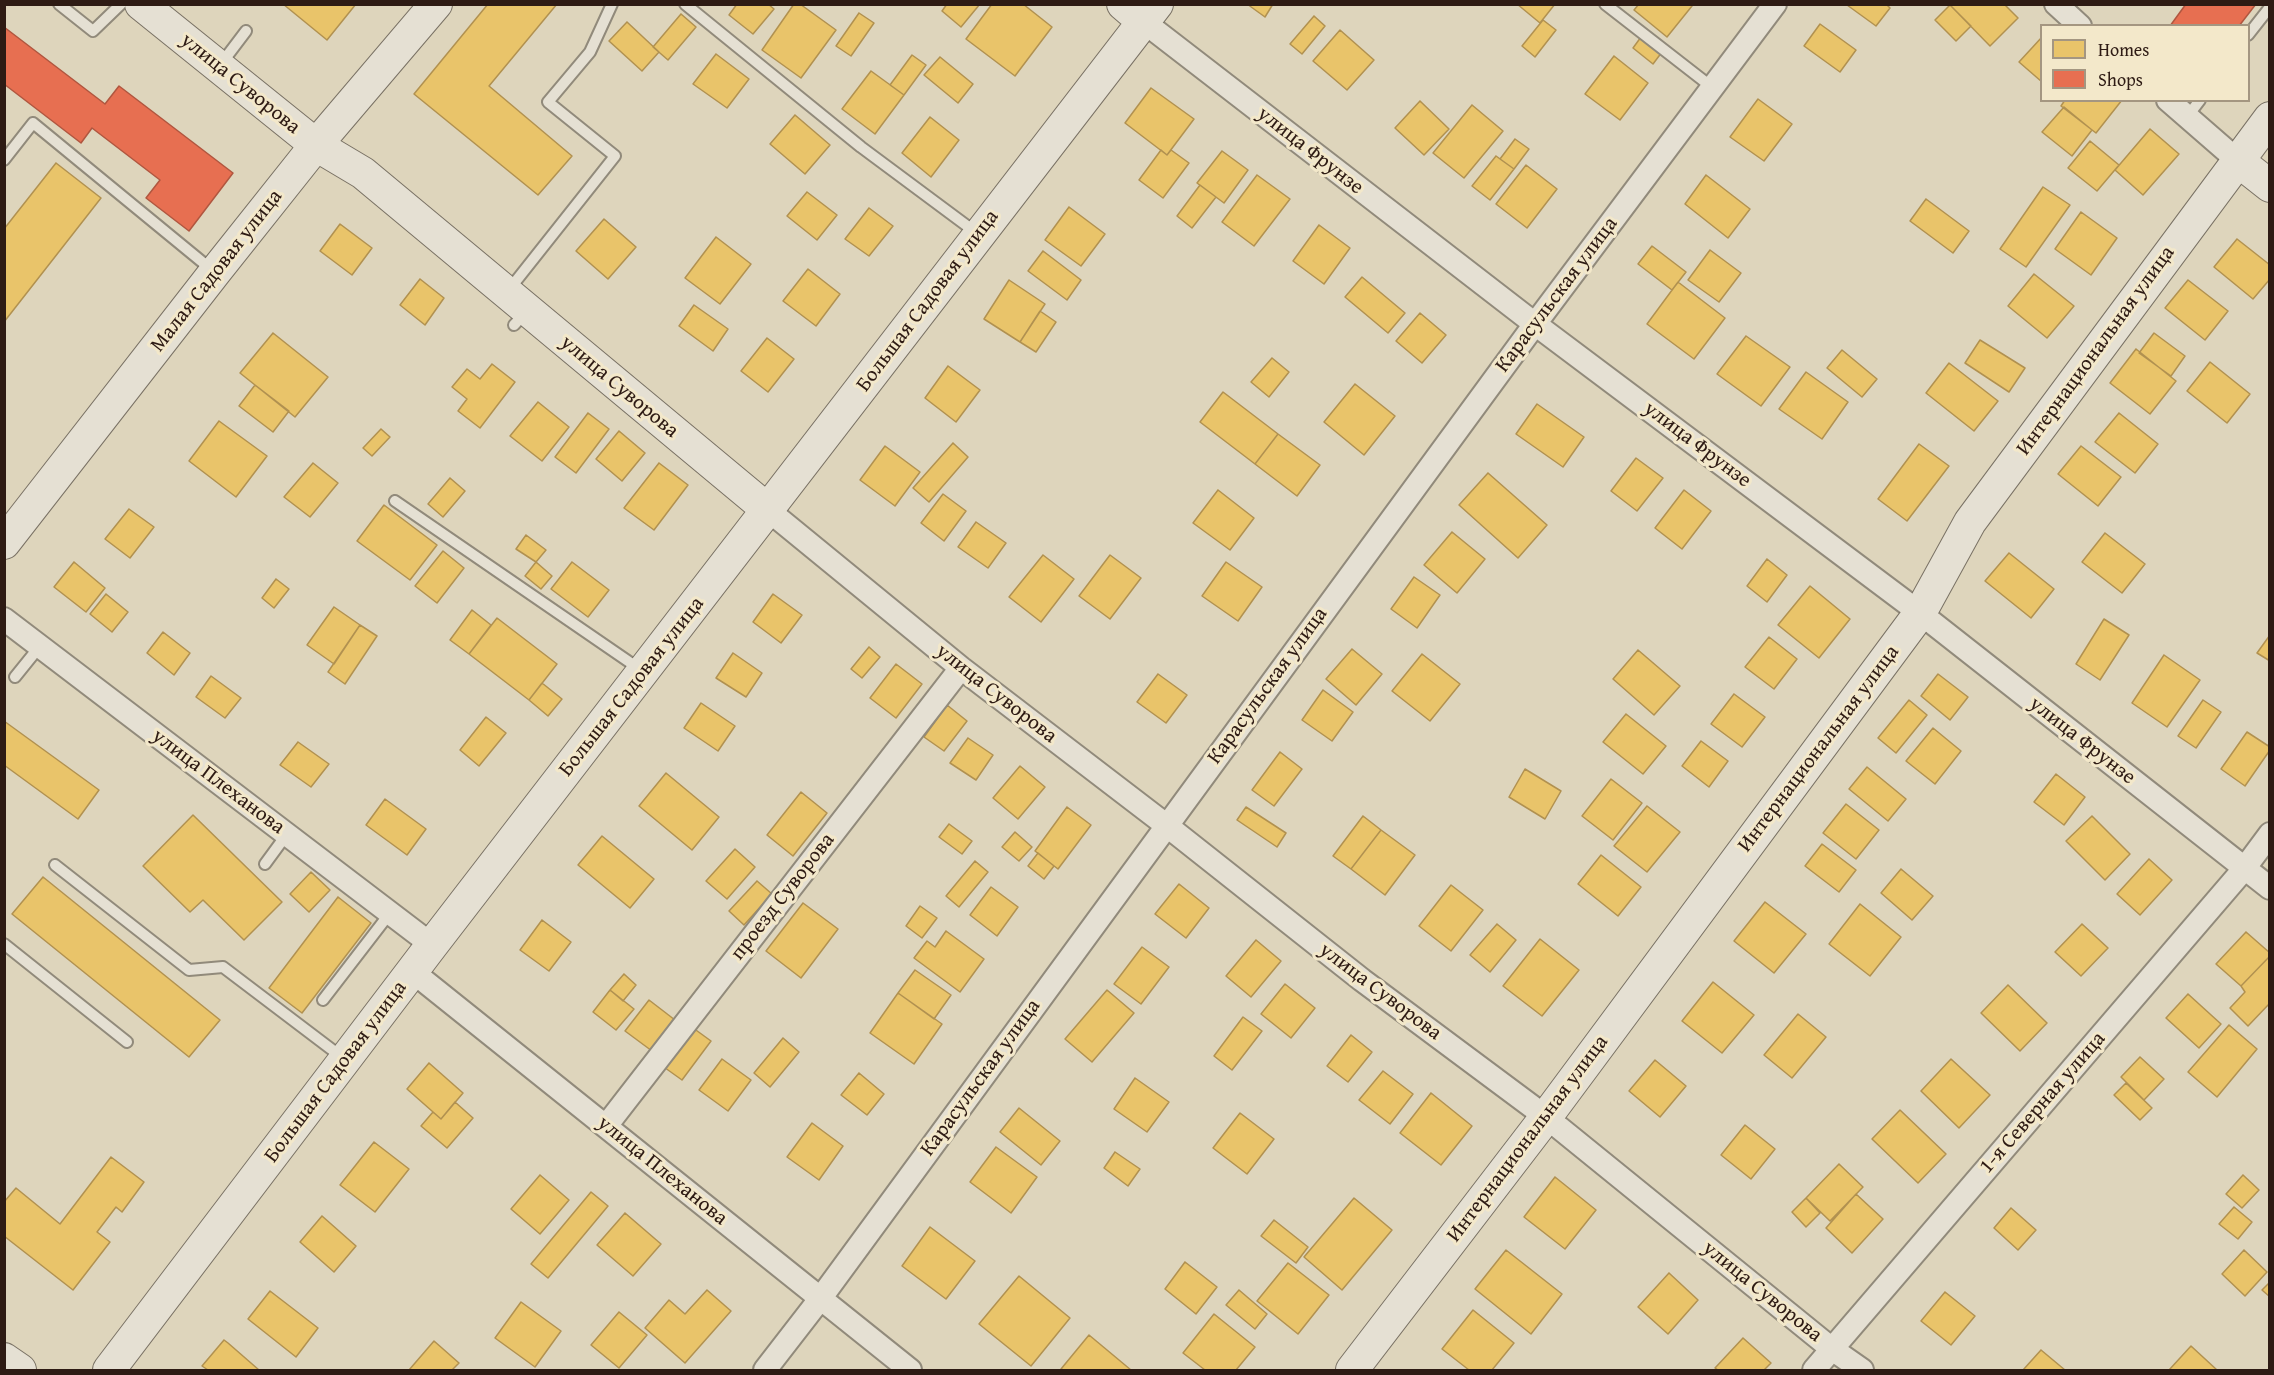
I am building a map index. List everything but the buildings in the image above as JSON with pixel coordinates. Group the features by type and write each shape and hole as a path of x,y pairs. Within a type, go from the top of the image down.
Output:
{"street":[{"name":"улица Суворова","path":"141,4 316,145 363,173 516,310 768,510 961,668 1166,825 1362,980 1546,1117 1862,1371"},
{"name":"Малая Садовая улица","path":"4,543 316,145 436,4"},
{"name":"Карасульская улица","path":"765,1371 1535,324 1775,4"},
{"path":"2056,4 2078,24"},
{"name":"Большая Садовая улица","path":"109,1371 432,945 644,672 978,234 1142,10"},
{"name":"улица Фрунзе","path":"1142,10 1535,324 1920,613 2270,888"},
{"path":"2174,102 2193,109 2237,160 2270,186"},
{"name":"Интернациональная улица","path":"1352,1371 1546,1117 1920,613 1970,522 2270,117"},
{"name":"улица Плеханова","path":"4,619 432,945"},
{"name":"проезд Суворова","path":"606,1126 961,668"},
{"name":"1-я Северная улица","path":"1815,1371 2244,869 2270,834"},
{"name":"улица Плеханова","path":"413,972 910,1371"},
{"path":"4,1359 20,1371"}],"lane":[{"path":"59,4 93,31 121,4"},
{"path":"516,310 615,156 548,102 590,52 612,4"},
{"path":"685,4 861,147 978,234"},
{"path":"1605,4 1713,88"},
{"path":"2250,32 2270,7"},
{"path":"219,67 246,31"},
{"path":"4,160 33,123 215,272"},
{"path":"395,501 644,672"},
{"path":"15,677 40,646"},
{"path":"265,864 287,834"},
{"path":"55,865 189,970 223,967 345,1060"},
{"path":"322,1000 390,913"},
{"path":"4,944 127,1042"}]}
